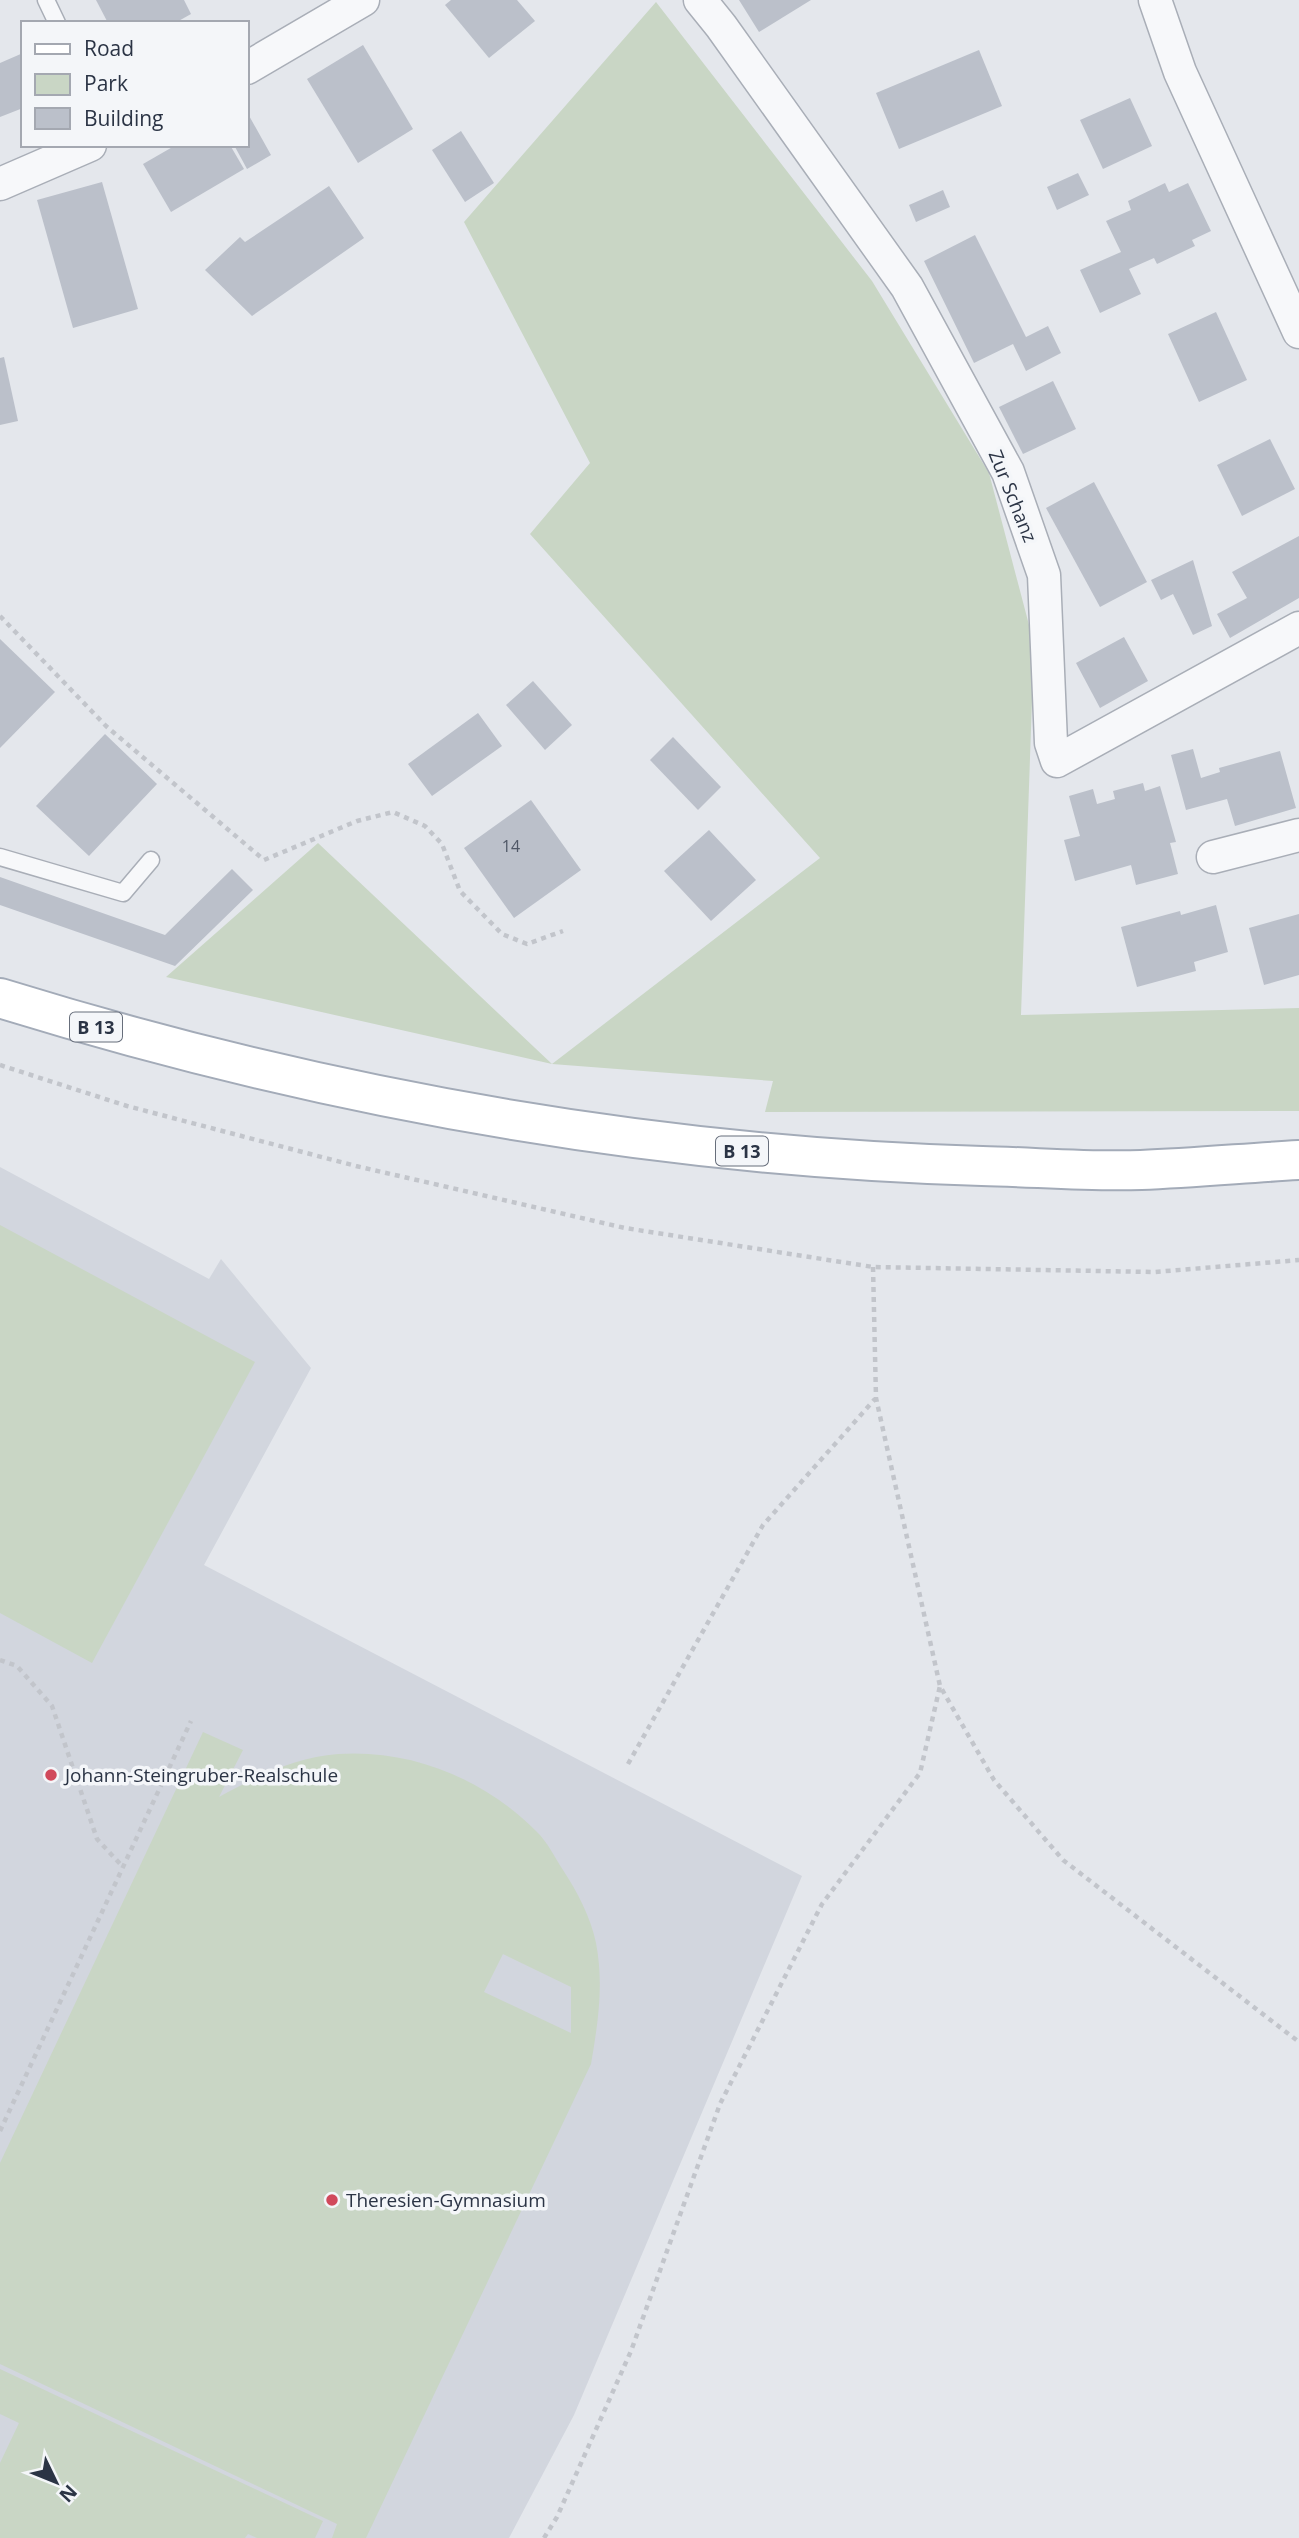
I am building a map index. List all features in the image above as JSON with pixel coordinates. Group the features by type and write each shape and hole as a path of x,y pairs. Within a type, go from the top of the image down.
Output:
{"main road":[{"name":"B 13","path":"0,999 81,1024 349,1091 493,1118 670,1144 880,1163 1138,1170 1299,1160"}],"street":[{"path":"248,67 363,0"},
{"name":"Zur Schanz","path":"700,0 907,287 1008,472 1044,575 1051,743 1058,761 1299,628"},
{"path":"1155,0 1180,72 1299,332"},
{"path":"0,184 85,147"},
{"path":"1213,857 1299,835"}],"lane":[{"path":"46,0 56,21"},
{"path":"0,857 123,893 151,860"}],"path":[{"path":"0,616 106,726 264,860 357,821 393,812 425,826 442,844 460,891 502,934 527,944 563,931"},
{"path":"0,1065 127,1106 370,1170 625,1228 873,1267 1155,1272 1299,1260"},
{"path":"873,1267 876,1398 940,1686 994,1780 1063,1860 1299,2042"},
{"path":"628,1764 763,1525 876,1398"},
{"path":"0,1660 18,1666 52,1706 97,1839 123,1867"},
{"path":"544,2538 631,2351 720,2104 822,1904 920,1773 940,1686"},
{"path":"0,2131 191,1721"}],"shaded area":[{"name":"Theresien-Gymnasium","path":"0,1167 209,1279 221,1259 311,1368 204,1565 802,1876 574,2415 509,2538 0,2538"}],"green space":[{"path":"656,2 872,281 989,473 1034,644 1021,1015 1299,1008 1299,1111 765,1112 773,1081 552,1064 820,858 530,534 590,463 464,222"},
{"path":"318,843 552,1064 166,977"},
{"path":"0,1225 255,1362 92,1663 0,1613"},
{"path":"203,1732 243,1750 219,1797 291,1764 338,1754 366,1754 419,1762 470,1782 494,1796 540,1835 587,1914 596,1943 600,1974 598,2019 591,2064 366,2538 332,2538 337,2524 0,2364 0,2163","holes":["503,1954 571,1987 571,2033 484,1992"]},
{"path":"0,2369 323,2521 315,2538 257,2538 248,2534 245,2538 0,2538 0,2463 19,2423 0,2414"}],"building":[{"path":"96,0 184,0 191,14 179,21 107,21"},
{"path":"451,0 517,0 535,21 489,58 445,5"},
{"path":"739,0 811,0 759,32"},
{"path":"363,45 413,129 358,163 307,79"},
{"path":"979,50 1002,106 899,149 876,93"},
{"path":"21,54 21,109 0,117 0,63"},
{"path":"1130,98 1152,146 1103,169 1080,120"},
{"path":"248,114 271,155 247,169 235,147 248,147"},
{"path":"461,131 494,183 465,202 432,150"},
{"path":"173,147 231,147 244,169 171,212 143,164"},
{"path":"1078,173 1089,195 1057,210 1047,187"},
{"path":"102,182 138,309 73,328 37,200"},
{"path":"1165,183 1169,192 1188,183 1211,231 1192,240 1195,246 1157,264 1154,258 1129,269 1141,294 1100,313 1080,270 1121,252 1106,221 1131,210 1128,201"},
{"path":"329,186 364,238 252,316 205,270 240,237 245,242"},
{"path":"943,190 950,207 916,222 909,205"},
{"path":"975,235 1026,337 1048,326 1061,353 1026,371 1013,344 974,363 924,261"},
{"path":"1216,312 1247,380 1199,402 1168,334"},
{"path":"4,357 18,421 0,425 0,358"},
{"path":"1053,381 1076,429 1023,454 999,407"},
{"path":"1270,439 1295,489 1242,516 1217,465"},
{"path":"1094,482 1147,582 1100,607 1046,508"},
{"path":"1299,536 1299,598 1230,638 1217,614 1247,598 1232,572"},
{"path":"1193,560 1212,626 1193,635 1173,594 1161,600 1151,580"},
{"path":"1124,637 1148,681 1100,708 1076,663"},
{"path":"0,639 55,692 0,748"},
{"path":"533,681 572,725 545,750 506,705"},
{"path":"478,713 502,746 432,796 408,764"},
{"path":"105,734 157,784 89,856 36,806"},
{"path":"673,737 721,787 698,810 650,760"},
{"path":"1193,749 1201,778 1220,772 1219,768 1280,751 1296,808 1235,826 1227,799 1186,810 1171,755"},
{"path":"1143,783 1145,791 1160,786 1176,842 1170,843 1178,874 1136,885 1131,865 1075,881 1064,840 1080,836 1069,796 1093,789 1097,804 1115,799 1113,791"},
{"path":"531,800 581,870 514,918 464,848"},
{"path":"709,830 756,880 711,921 664,871"},
{"path":"232,869 253,890 175,966 0,905 0,877 165,935"},
{"path":"1216,905 1228,952 1194,962 1196,971 1137,987 1121,927 1180,911 1181,915"},
{"path":"1299,914 1299,975 1264,985 1249,928"}],"place":[{"name":"Johann-Steingruber-Realschule","path":"51,1775"},
{"name":"Theresien-Gymnasium","path":"332,2200"}]}
